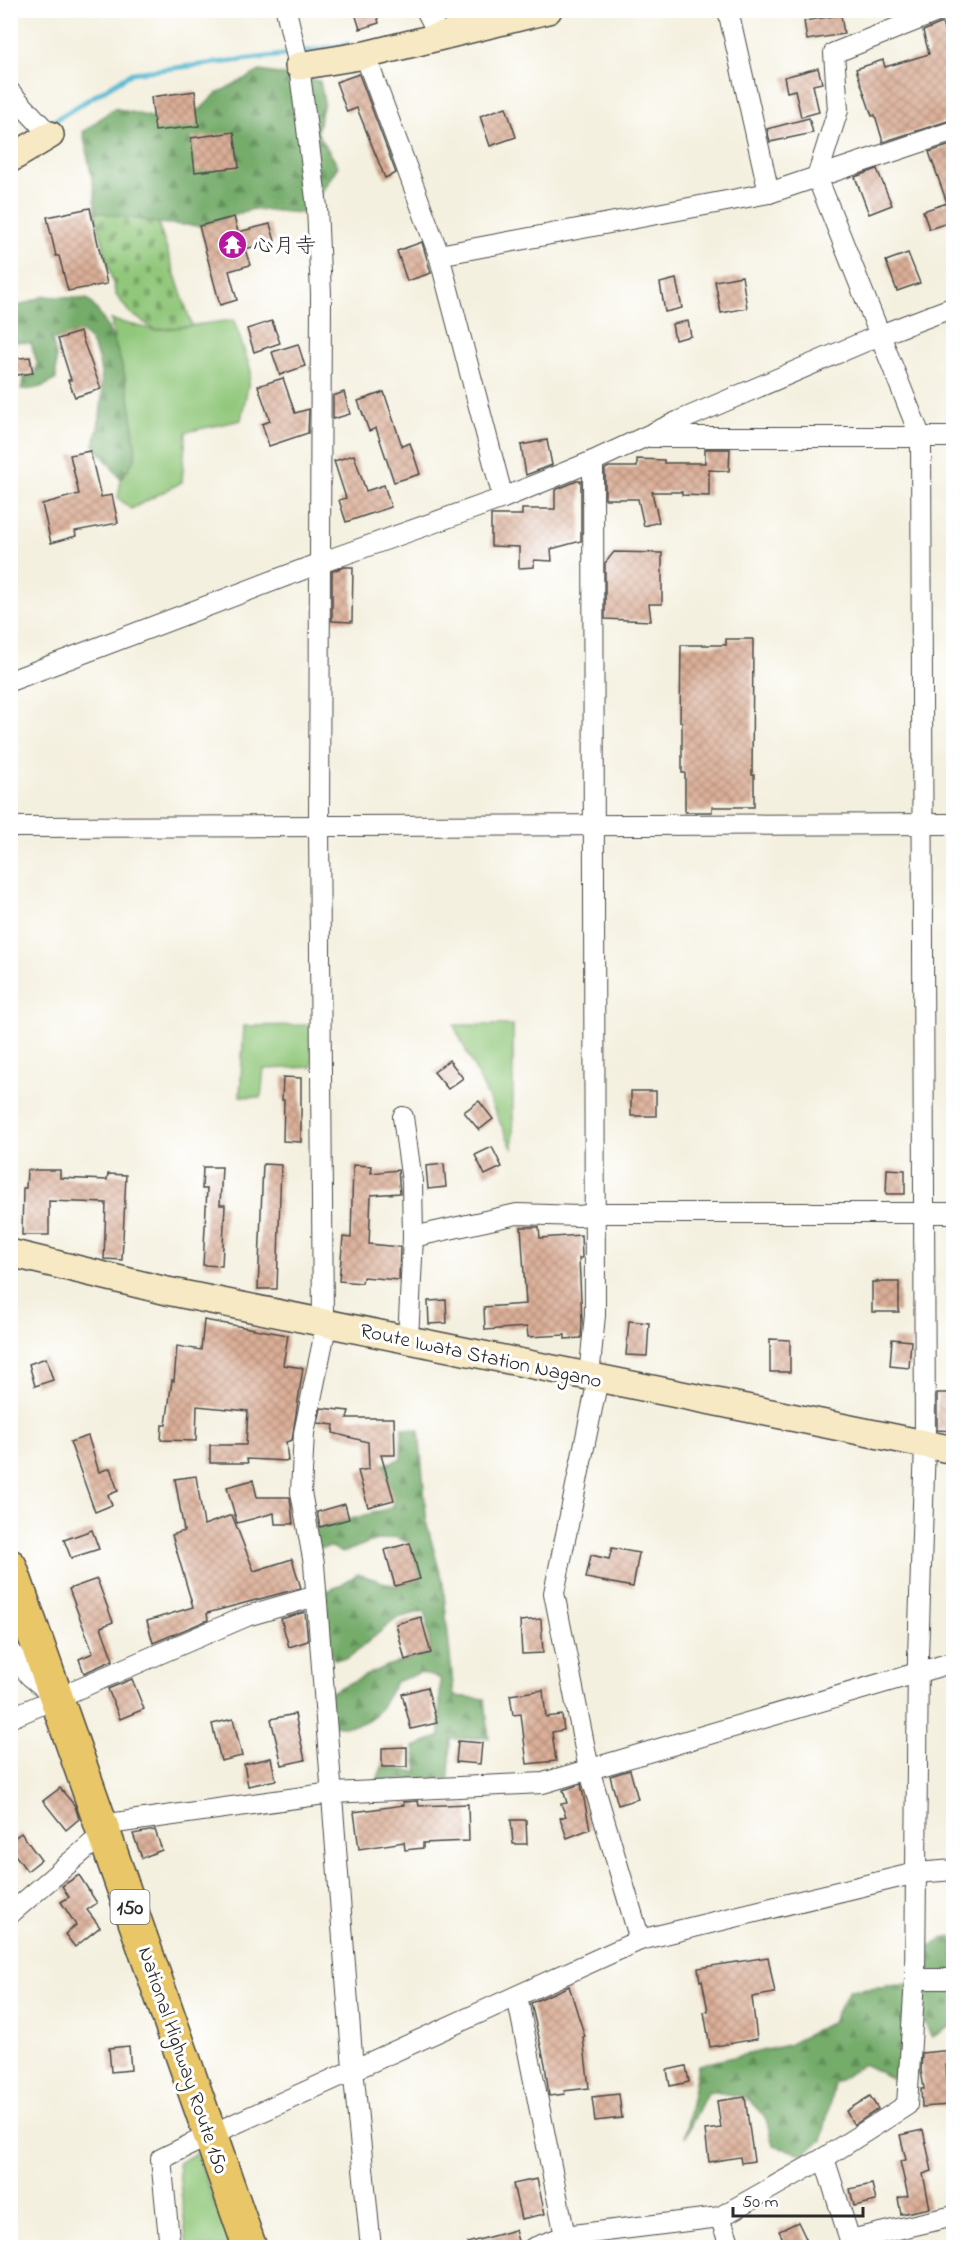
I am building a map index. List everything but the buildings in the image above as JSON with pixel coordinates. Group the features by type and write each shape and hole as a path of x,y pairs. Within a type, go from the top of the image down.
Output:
{"highway":[{"name":"National Highway Route 150","path":"10,1566 250,2247"}],"main road":[{"path":"299,66 364,55 548,10"},
{"path":"10,159 50,135"},
{"name":"Route Iwata Station Nagano","path":"10,1253 167,1291 954,1450"}],"street":[{"path":"286,10 299,66 317,207 321,294 319,826 325,1322 304,1432 301,1492 314,1564 353,2065 371,2247"},
{"path":"426,10 440,37"},
{"path":"728,10 769,194"},
{"path":"533,2247 720,2217 824,2158 907,2105 915,1979 918,1666 925,1444 921,438 817,177 838,110 834,53 942,10"},
{"path":"364,55 439,255 503,498"},
{"path":"10,92 50,135"},
{"path":"439,255 769,194 954,132"},
{"path":"10,681 320,563 503,498 880,335 954,307"},
{"path":"641,437 954,437"},
{"path":"593,461 594,1378 554,1593 585,1770 640,1940"},
{"path":"10,827 954,824"},
{"path":"403,1117 412,1181 413,1237 408,1340"},
{"path":"413,1237 517,1214 579,1216 595,1213 954,1213"},
{"path":"10,1718 247,1616 316,1596"},
{"path":"10,1651 30,1676 57,1697"},
{"path":"10,1914 102,1829 332,1793 543,1783 918,1666 954,1662"},
{"path":"170,2247 161,2159 353,2065 517,1996 640,1940 916,1873 954,1870"},
{"path":"915,1979 954,1979"},
{"path":"517,1996 565,2242"},
{"path":"824,2158 850,2240 954,2216"},
{"path":"720,2217 731,2247"}],"green space":[{"path":"260,71 320,81 324,102 317,132 338,166 316,201 301,213 253,209 199,226 128,221 95,212 95,194 83,132 114,108 184,125 217,93"},
{"path":"95,212 158,223 192,326 155,330 129,312 116,295"},
{"path":"44,296 87,299 98,312 115,345 126,382 136,448 134,460 121,479 94,445 100,417 102,386 97,356 91,343 82,332 56,340 51,337 56,355 56,379 40,387 21,389 24,377 34,376 37,363 31,343 11,341 10,316 14,308"},
{"path":"111,320 155,330 234,320 251,371 241,420 186,432 182,482 131,509 118,498 121,479 135,458 126,381 116,351"},
{"path":"312,1025 312,1067 264,1069 261,1098 240,1096 244,1026"},
{"path":"454,1025 513,1025 513,1150"},
{"path":"402,1428 419,1430 427,1525 443,1584 454,1696 485,1699 489,1738 451,1739 449,1779 377,1780 382,1767 418,1772 414,1747 440,1736 440,1678 420,1673 395,1682 379,1710 365,1722 356,1725 333,1725 324,1695 386,1666 431,1653 425,1611 397,1618 348,1658 334,1659 326,1644 324,1592 358,1574 395,1586 420,1579 410,1543 395,1537 373,1541 342,1553 332,1547 319,1548 308,1531 394,1507 384,1464 401,1459"},
{"path":"953,1937 953,2025 932,2037 913,2002 915,1956 941,1939"},
{"path":"908,1984 908,2086 863,2064 834,2084 822,2140 803,2154 773,2146 766,2118 746,2097 708,2091 685,2137 698,2065 788,2045 832,2022 849,1990"},
{"path":"197,2153 230,2247 187,2247 178,2163"}],"waterway":[{"path":"301,52 348,44"},
{"path":"47,125 132,73 292,54"}],"place":[{"name":"心月寺","path":"232,245"}]}
